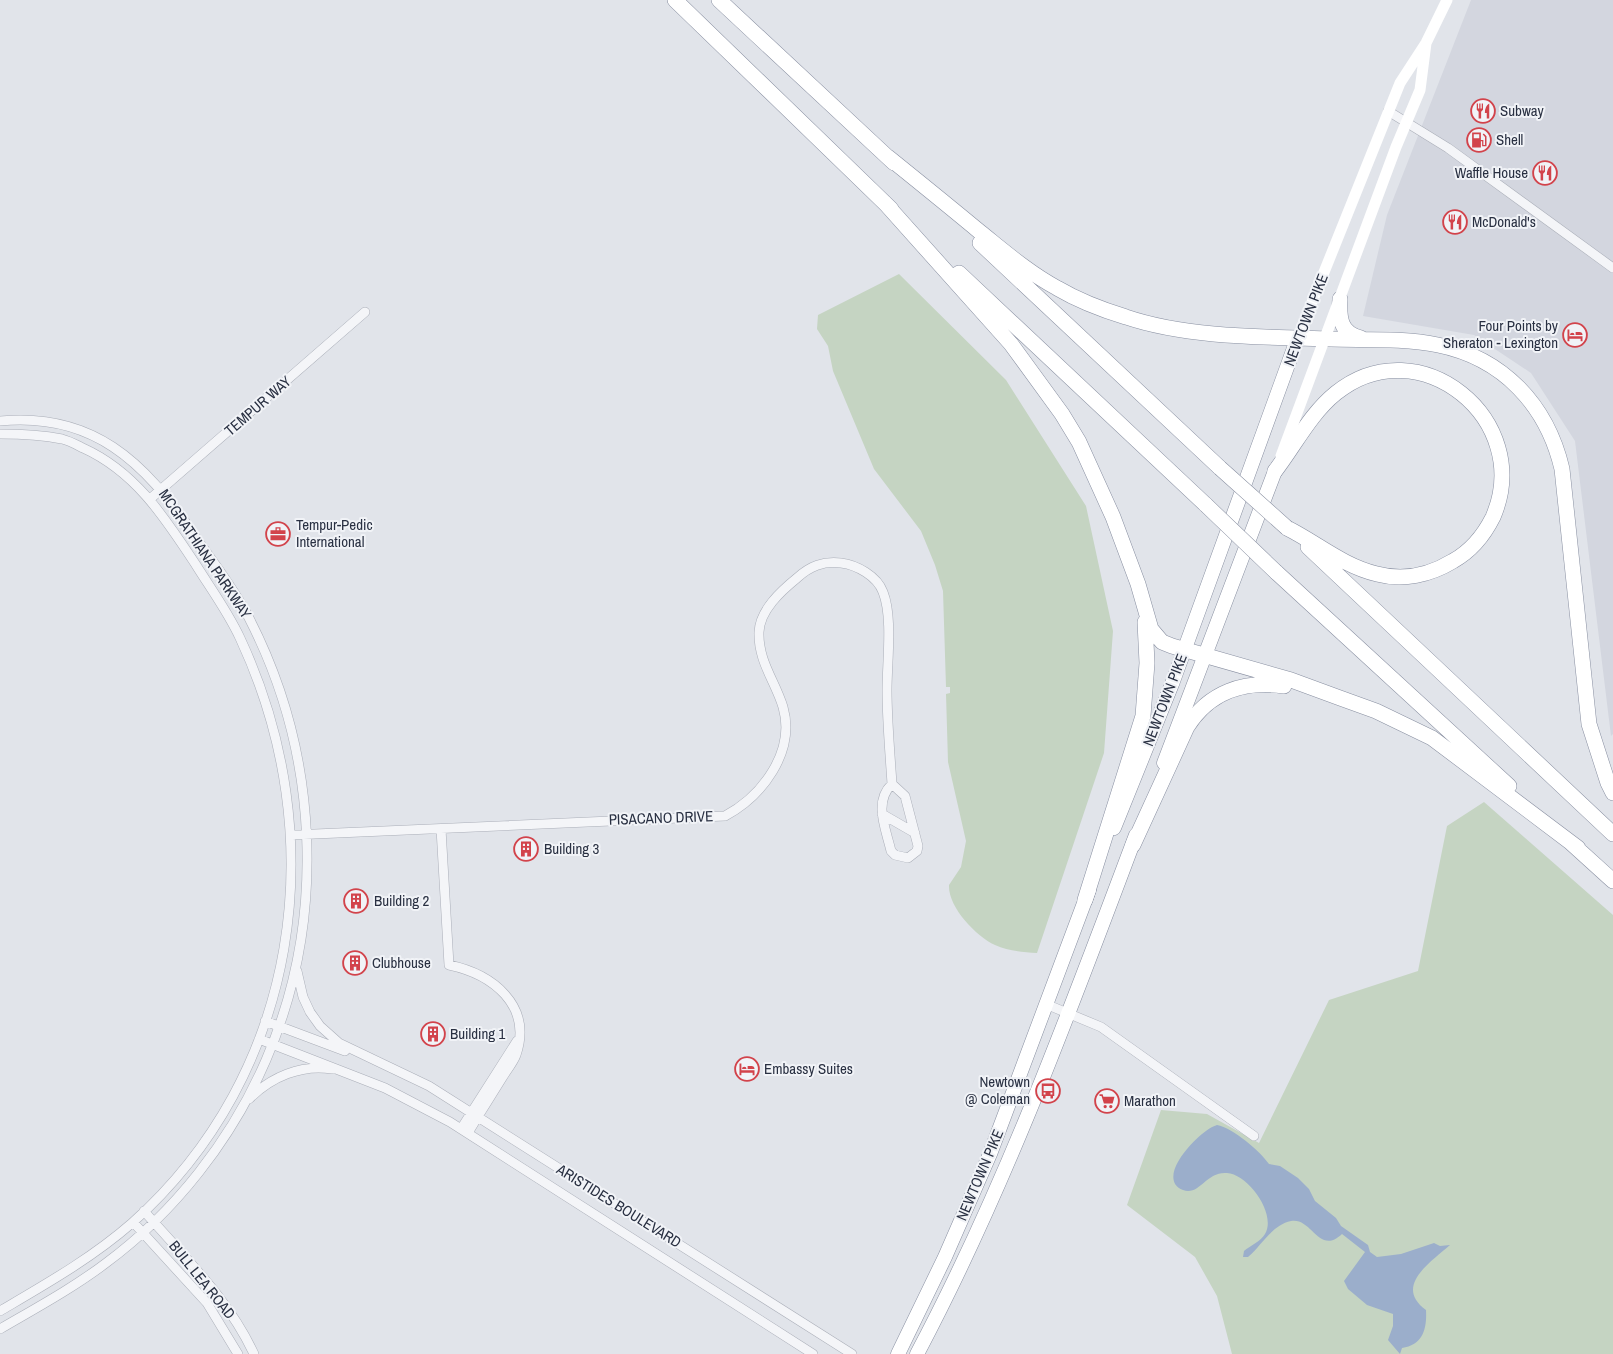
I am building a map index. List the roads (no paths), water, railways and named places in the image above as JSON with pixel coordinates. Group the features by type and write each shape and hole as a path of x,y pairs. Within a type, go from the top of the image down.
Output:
{"highway":[{"path":"675,0 884,202 1276,572 1613,882"},
{"path":"719,0 1613,834"},
{"path":"888,157 1024,267 1057,288 1081,300 1128,318 1161,326 1237,335 1369,340 1438,345 1492,365 1511,378 1526,394 1545,422 1557,447 1562,468 1589,724 1605,775 1613,793"},
{"path":"884,202 1011,344 1062,414 1079,442 1113,517 1138,584 1144,608 1156,636 1162,642 1291,680 1376,711 1432,738 1578,848"},
{"path":"1340,299 1339,319 1345,330 1354,336 1369,340"},
{"name":"NEWTOWN PIKE","path":"898,1354 945,1257 990,1154 1048,1005 1085,900 1185,650 1298,338"},
{"path":"1275,471 1307,424 1337,393 1355,382 1373,375 1392,372 1424,375 1455,388 1485,417 1492,430 1500,455 1502,473 1500,491 1490,522 1470,549 1442,568 1429,573 1413,576 1378,575 1339,559 1286,528"},
{"name":"NEWTOWN PIKE","path":"917,1354 959,1273 1008,1163 1068,1012 1275,471"},
{"path":"1085,900 1143,716 1147,663 1144,608"},
{"path":"1132,845 1187,727 1196,712 1220,694 1245,685 1272,684 1322,692"}],"main road":[{"name":"NEWTOWN PIKE","path":"1298,338 1400,83 1426,43 1447,0"},
{"name":"NEWTOWN PIKE","path":"1275,471 1406,121 1420,90 1426,43"}],"street":[{"path":"1388,111 1448,148 1613,268"},
{"name":"TEMPUR WAY","path":"150,499 365,312"},
{"name":"MCGRATHIANA PARKWAY","path":"0,421 38,421 88,434 105,441 140,466 162,489 244,608 267,657 280,690 298,758 306,835 305,903 297,960 279,1026 244,1105 203,1166 177,1198 153,1222 82,1280 0,1328"},
{"name":"MCGRATHIANA PARKWAY","path":"0,434 65,440 104,457 119,468 150,499 225,610 239,636 263,696 285,775 292,835 292,893 281,964 259,1039 235,1090 210,1131 173,1180 133,1222 67,1272 0,1311"},
{"name":"PISACANO DRIVE","path":"292,835 725,816 739,808 767,779 776,765 784,745 783,708 763,664 759,630 767,611 778,593 801,574 823,562 851,565 870,576 884,594 887,619 887,693 892,784"},
{"path":"263,696 280,690"},
{"path":"892,784 905,796 918,846 917,851 908,858 895,855 891,851 882,814 881,801 884,791 892,784"},
{"path":"882,814 915,833"},
{"path":"441,829 448,965 471,972 499,987 518,1014 516,1055 464,1131"},
{"name":"ARISTIDES BOULEVARD","path":"297,960 299,982 303,997 320,1026 339,1043 429,1086 852,1354"},
{"path":"1048,1005 1101,1027 1254,1136"},
{"name":"ARISTIDES BOULEVARD","path":"265,1021 382,1065"},
{"name":"ARISTIDES BOULEVARD","path":"259,1039 353,1074 418,1104 464,1131 813,1354"},
{"name":"ARISTIDES BOULEVARD","path":"244,1105 266,1084 291,1072 326,1068 353,1074"},
{"name":"BULL LEA ROAD","path":"144,1211 218,1294 243,1331 254,1354"},
{"name":"BULL LEA ROAD","path":"133,1222 207,1303 238,1354"}],"water":[{"path":"1217,1125 1231,1131 1246,1141 1269,1164 1280,1166 1298,1178 1309,1189 1315,1201 1336,1218 1341,1226 1368,1245 1370,1252 1377,1257 1401,1254 1434,1243 1440,1246 1450,1245 1425,1267 1414,1283 1413,1292 1417,1301 1426,1310 1426,1324 1419,1340 1402,1348 1400,1354 1388,1340 1393,1326 1393,1314 1367,1305 1348,1289 1344,1281 1365,1252 1342,1234 1334,1240 1327,1241 1305,1224 1291,1221 1278,1227 1248,1257 1243,1257 1244,1251 1263,1237 1268,1226 1264,1206 1251,1187 1235,1175 1220,1173 1208,1179 1194,1190 1189,1191 1183,1190 1175,1184 1173,1175 1176,1165 1191,1144 1210,1128"}],"place":[{"name":"Subway","path":"1483,111"},
{"name":"Shell","path":"1479,140"},
{"name":"Waffle House","path":"1545,173"},
{"name":"McDonald's","path":"1455,222"},
{"name":"Four Points by Sheraton - Lexington","path":"1575,335"},
{"name":"Tempur-Pedic International","path":"278,534"},
{"name":"Building 3","path":"526,849"},
{"name":"Building 2","path":"356,901"},
{"name":"Clubhouse","path":"355,963"},
{"name":"Building 1","path":"433,1034"},
{"name":"Embassy Suites","path":"747,1069"},
{"name":"Newtown @ Coleman","path":"1048,1091"},
{"name":"Marathon","path":"1107,1101"}]}
